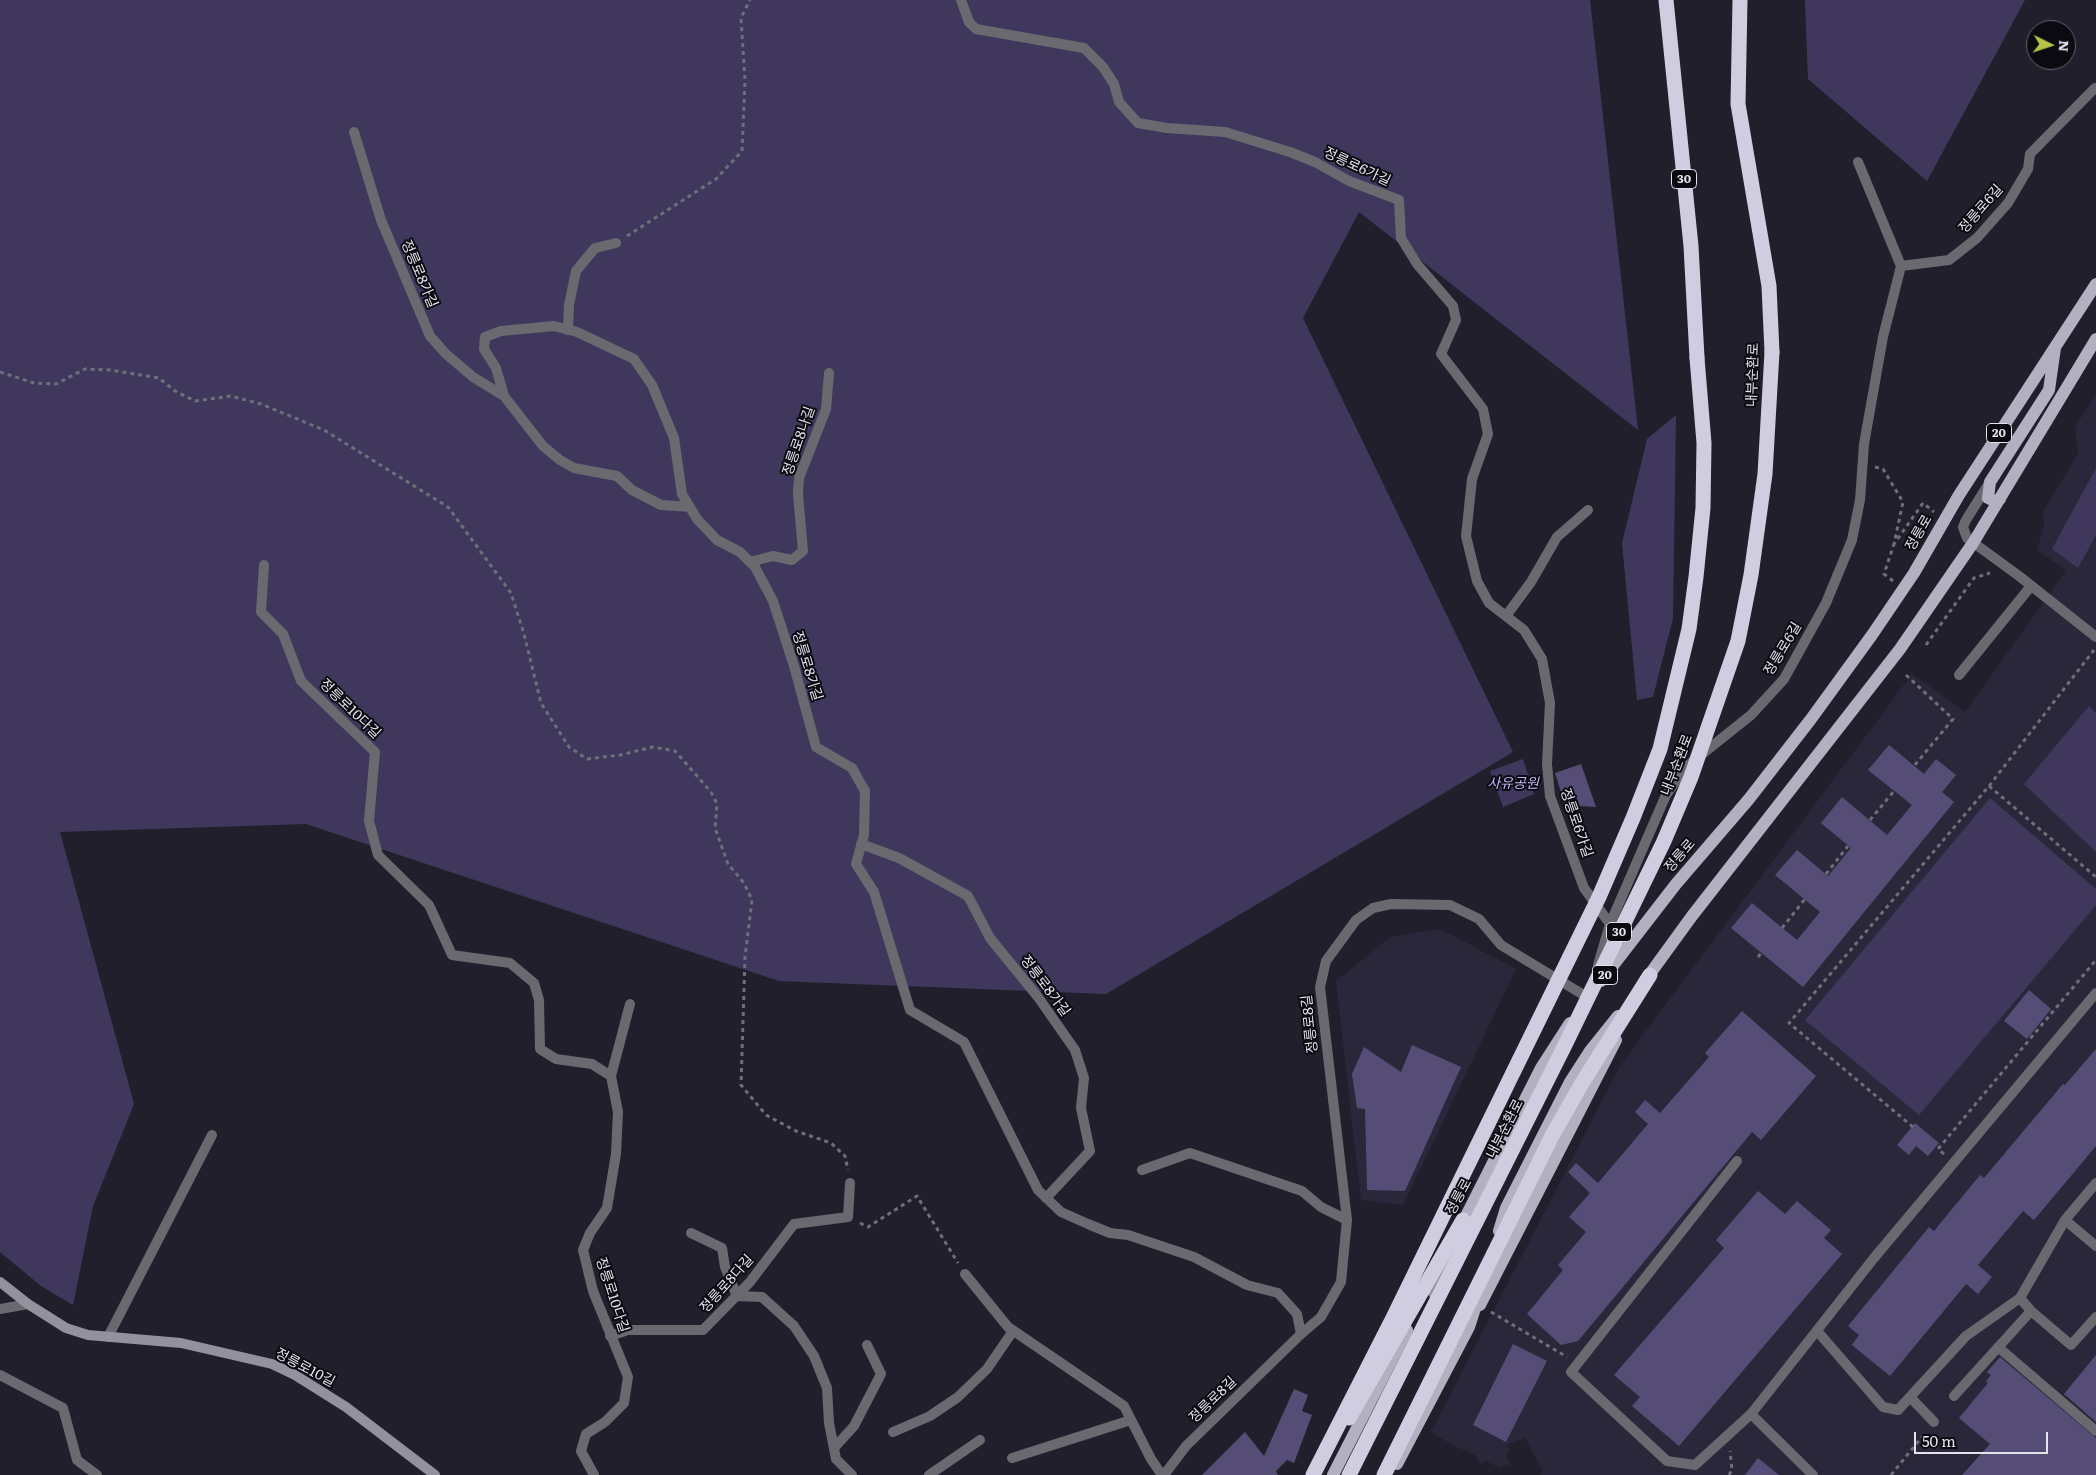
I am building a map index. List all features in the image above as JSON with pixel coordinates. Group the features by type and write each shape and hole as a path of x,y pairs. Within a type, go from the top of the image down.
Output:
{"highway":[{"name":"내부순환로","path":"1313,1475 1393,1318 1599,897 1660,749 1689,629 1696,578 1702,508 1704,443 1691,246 1666,0"},
{"name":"내부순환로","path":"1349,1475 1564,1047 1664,841 1691,777 1738,641 1751,575 1765,474 1772,352 1769,286 1738,104 1740,0"},
{"path":"1384,1475 1553,1134 1582,1083 1650,975"},
{"path":"1309,1475 1330,1451 1464,1220"}],"main road":[{"name":"정릉로","path":"1334,1475 1541,1068 1588,997 1676,884 1749,799 1811,719 1903,590 1945,519 2096,284"},
{"name":"20","path":"1391,1475 1469,1327 1506,1208 1575,1073 1650,975 1698,908 1900,649 1973,543 2096,339"},
{"path":"2000,499 1994,501 1988,498 1990,482 2049,390 2053,377 2055,347"},
{"path":"1469,1327 1650,975"},
{"path":"1428,1406 1456,1318 1506,1208"},
{"path":"1356,1475 1464,1220"},
{"name":"정릉로10길","path":"0,1282 28,1304 66,1328 88,1335 181,1343 272,1364 346,1407 435,1475"}],"street":[{"name":"정릉로6가길","path":"961,0 969,22 976,29 1021,35 1084,48 1103,67 1114,84 1119,102 1138,123 1167,128 1225,132 1298,156 1349,181 1399,200 1401,238 1417,264 1453,306 1456,320 1440,354 1483,409 1488,434 1472,479 1466,536 1477,581 1488,603 1524,630 1542,659 1550,703 1547,764 1550,796 1584,888 1610,924"},
{"name":"정릉로6길","path":"1588,997 1610,924 1666,795 1686,766 1751,715 1784,679 1826,603 1852,540 1860,500 1864,444 1883,337 1901,266 1949,260 1978,238 2008,203 2028,169 2030,154 2095,88"},
{"name":"정릉로8가길","path":"354,132 381,220 430,336 446,354 473,377 504,396 542,446 560,460 574,468 617,476 632,490 661,505 690,507"},
{"path":"1858,162 1901,266"},
{"path":"568,330 569,305 576,271 595,248 616,243"},
{"name":"정릉로8가길","path":"504,396 496,368 484,349 485,336 501,331 554,326 577,332 634,359 652,385 667,417 674,438 682,494 697,519 717,540 740,552 755,567 773,601 794,666 816,747 852,768 864,791 864,835 856,864 874,892 910,1010 964,1042 1038,1190 1061,1212 1110,1233 1128,1235 1194,1257 1247,1285 1278,1293 1297,1314 1301,1334"},
{"name":"정릉로8나길","path":"750,562 773,556 792,560 803,551 798,494 799,478 826,408 829,373"},
{"path":"1990,482 1964,527 1966,538 2031,586 2096,638"},
{"path":"1506,616 1531,582 1557,538 1588,510"},
{"name":"정릉로10다길","path":"264,565 261,612 283,634 301,681 375,752 369,821 378,855 429,905 452,955 510,963 534,982 540,1000 540,1049 556,1059 592,1064 611,1076"},
{"path":"1959,676 2031,586"},
{"name":"정릉로8가길","path":"861,844 899,858 968,896 990,938 1038,997 1075,1050 1084,1078 1081,1108 1090,1151 1046,1198"},
{"name":"정릉로8길","path":"1163,1475 1186,1446 1301,1334 1322,1317 1341,1282 1347,1220 1320,987 1326,961 1356,920 1373,908 1391,904 1450,905 1479,919 1501,945 1588,997"},
{"path":"1737,1161 1571,1372 1667,1461 1695,1465 1751,1414 1954,1162 2096,993"},
{"name":"정릉로10다길","path":"594,1475 581,1451 586,1434 605,1422 624,1403 628,1378 593,1291 583,1250 590,1233 607,1208 616,1154 618,1112 611,1076 630,1004"},
{"path":"108,1337 212,1135"},
{"path":"1142,1170 1190,1153 1302,1191 1322,1207 1347,1220"},
{"path":"848,1216 850,1183"},
{"path":"1818,1332 1883,1407 1898,1410 1966,1336 2020,1298 2065,1220 2096,1183"},
{"name":"정릉로8다길","path":"610,1336 628,1330 703,1330 737,1296 794,1224 848,1216"},
{"path":"2065,1220 2096,1246"},
{"path":"691,1232 722,1248 725,1267 737,1296 762,1297 794,1326 814,1356 827,1388 829,1423 836,1459 852,1475"},
{"path":"965,1274 1013,1331 1124,1406 1150,1459 1163,1475"},
{"path":"2020,1298 2031,1311 2072,1345 2096,1317"},
{"path":"0,1309 28,1304"},
{"path":"1954,1396 2031,1311"},
{"path":"893,1432 930,1416 958,1397 987,1368 1013,1331"},
{"path":"834,1448 854,1426 881,1374 867,1345"},
{"path":"1998,1347 2096,1431"},
{"path":"0,1375 64,1408 77,1460 97,1475"},
{"path":"1911,1398 1934,1422"},
{"path":"1751,1414 1813,1475"},
{"path":"1012,1458 1131,1420"},
{"path":"929,1475 980,1440"}],"path":[{"path":"616,243 716,179 742,151 746,80 741,18 750,0"},
{"path":"0,372 34,384 56,384 85,369 110,370 159,378 175,391 195,401 231,396 260,404 324,430 448,507 511,593 524,634 541,703 569,747 587,759 620,755 653,747 675,751 712,792 718,804 715,828 718,837 728,864 744,883 752,900 745,957 742,1085 766,1115 796,1131 831,1143 845,1156 850,1183"},
{"path":"1863,465 1884,469 1903,502 1894,544 1884,574 1903,590"},
{"path":"1894,544 1923,503 1945,519"},
{"path":"1926,644 1974,578 1990,573"},
{"path":"1913,1126 1789,1023 1989,786 2096,648"},
{"path":"1906,675 1953,719 1914,766"},
{"path":"1989,786 2096,877"},
{"path":"1870,820 1894,791"},
{"path":"1826,874 1848,846"},
{"path":"1782,928 1805,899"},
{"path":"1758,957 1761,953"},
{"path":"1954,1162 1937,1148 2096,960"},
{"path":"848,1216 868,1227 917,1196 965,1274"},
{"path":"1480,1305 1578,1364"},
{"path":"1891,1475 1934,1422"},
{"path":"1727,1436 1732,1470 1729,1475"}],"shaded area":[{"path":"2096,394 2096,1475 1540,1475 1543,1472 1525,1438 1507,1445 1509,1451 1506,1456 1512,1467 1507,1464 1500,1468 1486,1461 1481,1464 1474,1454 1454,1446 1431,1432 1620,1066 1912,674 1965,712 2029,623 2066,570 2037,550 2044,525 2043,511 2078,454 2075,427"},
{"path":"1440,929 1516,969 1403,1205 1361,1200 1336,981 1390,937"}],"green space":[{"path":"0,0 1590,0 1638,430 1359,212 1303,318 1513,752 1106,994 779,981 306,824 60,832 134,1104 93,1206 73,1305 41,1286 0,1252"},
{"path":"1805,0 2025,0 1927,181 1808,79"},
{"path":"1676,415 1673,618 1653,697 1637,700 1622,543 1647,439"},
{"path":"2096,468 2096,535 2078,568 2052,549"},
{"path":"2089,706 2096,713 2096,852 2024,784"},
{"name":"사유공원","path":"1523,759 1534,794 1503,807 1490,771"},
{"path":"1990,798 2096,889 2096,905 1919,1115 1805,1020"}],"building":[{"path":"1889,745 1924,774 1936,759 1956,775 1942,792 1954,802 1803,987 1731,928 1752,903 1797,940 1820,912 1775,875 1797,850 1828,876 1851,848 1821,823 1842,797 1887,835 1912,805 1868,770"},
{"path":"1581,764 1596,807 1565,805 1555,773"},
{"path":"2029,990 2051,1009 2027,1039 2004,1021"},
{"path":"1742,1011 1816,1076 1761,1140 1752,1132 1578,1341 1561,1345 1527,1314 1563,1270 1558,1265 1586,1232 1569,1217 1590,1193 1568,1172 1576,1163 1598,1183 1648,1124 1635,1112 1645,1100 1660,1113 1709,1057 1705,1053"},
{"path":"1412,1045 1461,1067 1405,1191 1367,1190 1365,1109 1357,1108 1352,1074 1364,1047 1401,1072"},
{"path":"2096,1049 2096,1146 2034,1220 2023,1211 1978,1265 1992,1277 1978,1294 1966,1284 1890,1376 1852,1345 1859,1335 1848,1326 1929,1227 1934,1231 1980,1175 1984,1178 2063,1084 2065,1085"},
{"path":"1915,1123 1939,1143 1928,1156 1916,1146 1909,1155 1897,1145"},
{"path":"1758,1191 1785,1214 1797,1201 1831,1230 1824,1238 1842,1254 1679,1446 1632,1406 1640,1397 1614,1375 1724,1248 1716,1240"},
{"path":"1513,1344 1547,1361 1506,1442 1473,1425"},
{"path":"2096,1355 2096,1422 2064,1394"},
{"path":"2000,1357 2096,1438 2096,1475 1962,1475 1990,1444 1959,1418 1988,1383 1986,1381 1991,1375 1987,1372"},
{"path":"1294,1389 1308,1395 1302,1411 1312,1415 1294,1463 1287,1460 1276,1471 1278,1475 1202,1475 1245,1432 1264,1456"},
{"path":"1758,1458 1779,1475 1745,1475"}]}
